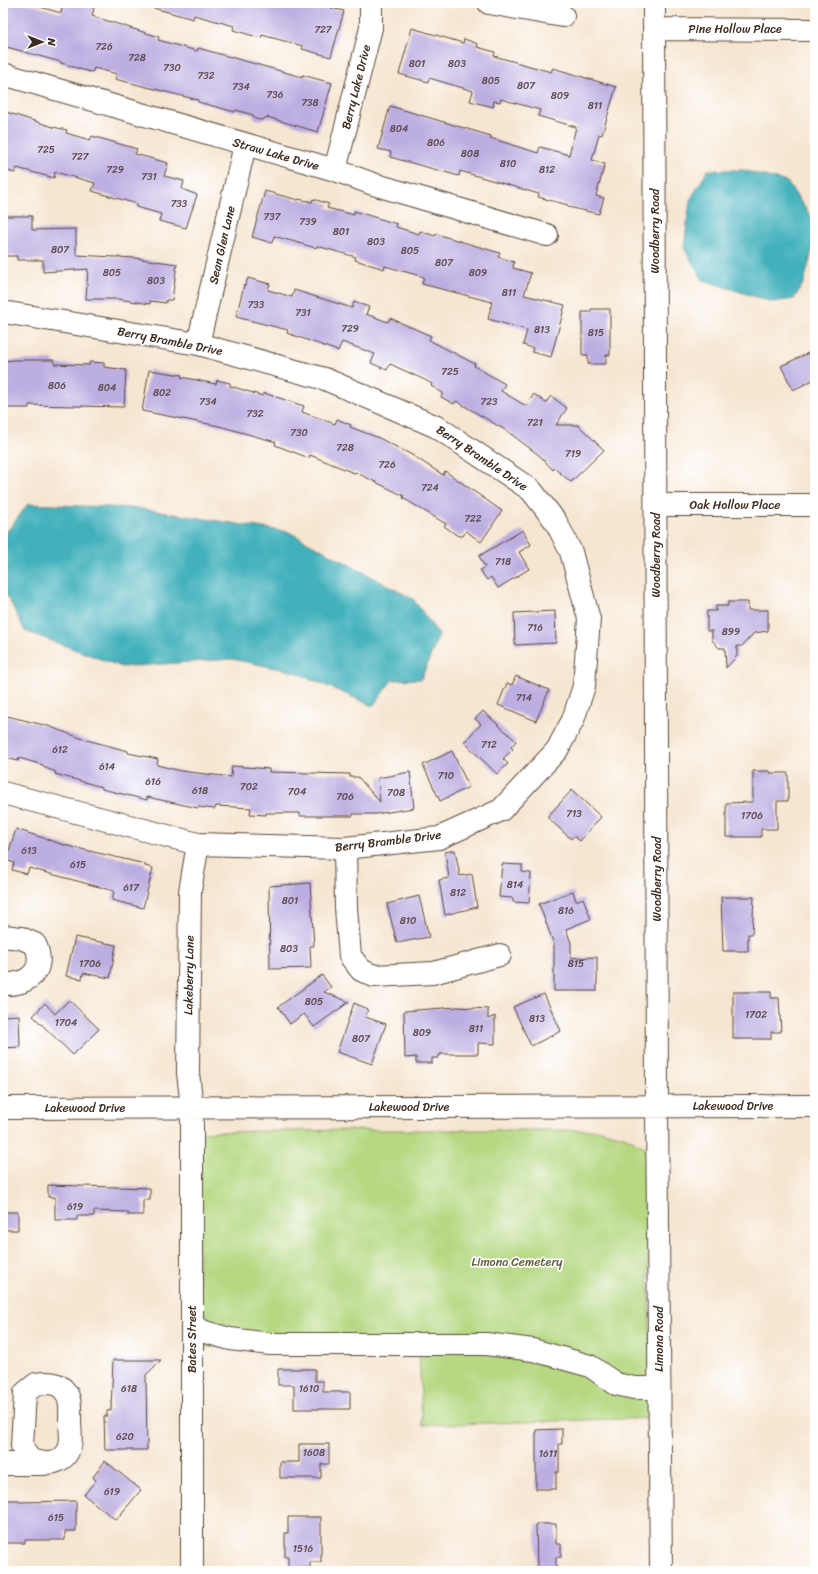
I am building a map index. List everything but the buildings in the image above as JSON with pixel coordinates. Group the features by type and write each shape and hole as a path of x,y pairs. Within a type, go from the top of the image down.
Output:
{"street":[{"name":"Berry Lake Drive","path":"335,170 371,28 372,3"},
{"path":"489,3 564,16"},
{"name":"Woodberry Road","path":"654,3 657,1107"},
{"name":"Pine Hollow Place","path":"654,29 815,30"},
{"name":"Straw Lake Drive","path":"3,74 245,146 335,170 373,184 547,235"},
{"name":"Sean Glen Lane","path":"198,344 245,146"},
{"name":"Berry Bramble Drive","path":"3,793 198,844 345,848 439,838 500,810 557,750 573,720 584,686 589,619 572,552 556,522 531,490 437,427 325,379 198,344 9,313"},
{"name":"Oak Hollow Place","path":"656,505 815,505"},
{"name":"Lakeberry Lane","path":"192,1107 188,1073 190,891 198,844"},
{"path":"345,848 346,908 350,956 361,970 374,976 433,973 500,955"},
{"path":"3,936 21,938 35,944 40,954 36,972 28,980 3,984"},
{"name":"Lakewood Drive","path":"3,1108 815,1106"},
{"name":"Bates Street","path":"192,1107 192,1571"},
{"name":"Limona Road","path":"657,1107 661,1571"},
{"path":"192,1326 205,1332 230,1339 270,1344 486,1344 533,1350 590,1366 616,1384 634,1388 659,1388"},
{"path":"3,1464 44,1464"}],"green space":[{"name":"Limona Cemetery","path":"355,1130 600,1130 624,1136 645,1147 652,1418 422,1425 419,1348 199,1347 198,1132"}],"water":[{"path":"708,170 743,170 787,182 812,218 813,247 804,282 794,299 772,302 703,280 684,248 690,200"},
{"path":"28,504 136,508 289,532 413,599 439,635 421,679 392,680 373,706 295,672 232,659 122,667 25,631 3,588 3,537"}]}
